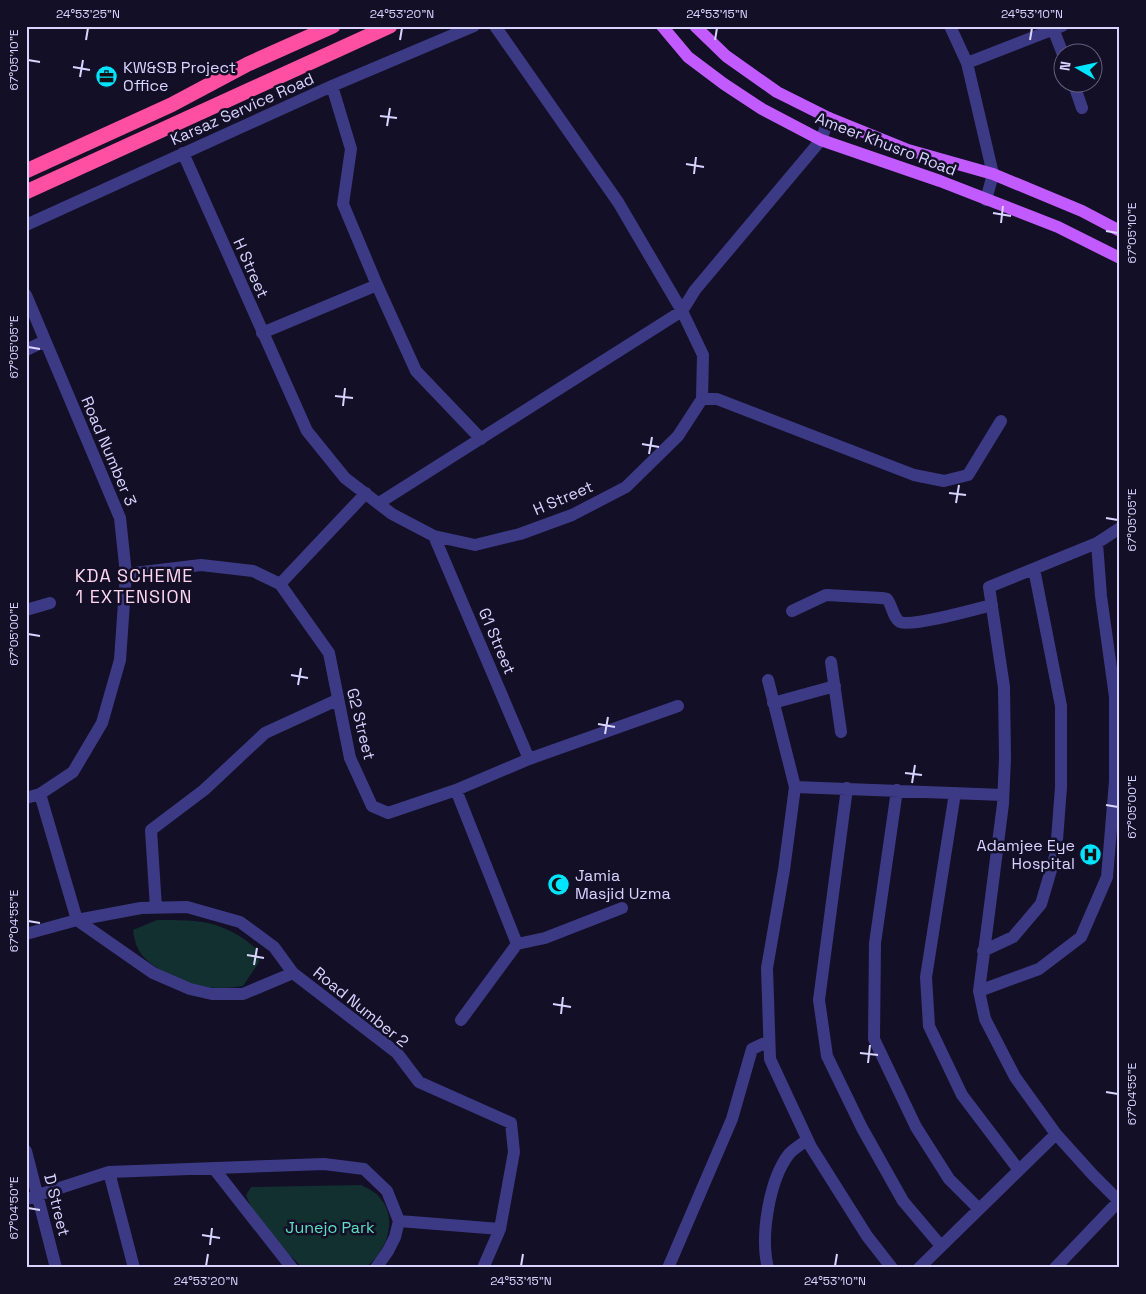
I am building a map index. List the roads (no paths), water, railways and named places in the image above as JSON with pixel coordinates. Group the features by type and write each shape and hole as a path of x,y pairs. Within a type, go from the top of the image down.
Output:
{"highway":[{"path":"26,171 171,105 248,64 333,26"},
{"path":"26,192 390,26"}],"main road":[{"name":"Ameer Khusro Road","path":"662,26 688,57 724,84 762,109 821,140 940,181 1058,227 1120,258"},
{"name":"Ameer Khusro Road","path":"695,26 726,56 777,92 830,118 908,150 993,174 1065,204 1120,231"}],"street":[{"name":"Karsaz Service Road","path":"26,225 332,86 474,26"},
{"path":"495,26 618,202 682,311 703,355 702,400 717,399 914,476 944,481 968,475 1001,421"},
{"path":"950,26 967,63 993,174 986,200"},
{"path":"967,63 1056,28 1060,42"},
{"path":"332,86 351,149 343,204 377,285 416,371 481,439"},
{"path":"1076,92 1082,108"},
{"path":"379,503 682,311 695,290 821,140 830,118"},
{"name":"H Street","path":"183,153 307,431 345,478 392,514 434,536 475,545 520,534 572,515 626,487 678,436 702,400"},
{"path":"262,333 377,285"},
{"name":"Road Number 3","path":"26,295 120,518 126,574 120,660 102,723 73,772 40,794 26,798"},
{"path":"26,350 45,341"},
{"path":"280,584 366,493"},
{"path":"1055,1268 1119,1201 1056,1134 1015,1077 985,1019 979,991 1003,794 1004,686 989,587 1097,544 1120,528"},
{"name":"G1 Street","path":"434,536 529,759"},
{"path":"979,991 1039,969 1082,937 1107,877 1116,781 1114,651 1097,544"},
{"name":"G2 Street","path":"126,574 201,565 253,571 280,584 329,653 350,758 372,806 388,813 456,790 529,759 678,706"},
{"path":"983,951 1014,937 1041,904 1056,853 1061,788 1061,706 1034,569"},
{"path":"792,611 826,595 888,598 895,617 905,622 930,620 992,605"},
{"path":"26,610 50,603"},
{"path":"831,662 840,732"},
{"path":"768,680 795,786 784,870 767,968 770,1059 807,1140 867,1236 892,1268"},
{"path":"773,703 835,686"},
{"path":"156,908 151,830 204,790 265,733 337,700"},
{"path":"795,786 1003,794"},
{"path":"847,788 818,1000 827,1056 862,1128 903,1202 941,1246"},
{"path":"456,790 517,944"},
{"path":"897,790 875,943 874,1038 916,1127 949,1179 978,1208"},
{"path":"955,793 926,977 929,1026 962,1096 1018,1169"},
{"path":"40,794 77,920"},
{"name":"Road Number 2","path":"26,934 77,920 156,908 187,907 240,922 274,947 293,973 397,1054 419,1082 511,1123 514,1152 500,1229 483,1268"},
{"path":"461,1020 517,944 545,938 622,908"},
{"name":"Road Number 2","path":"77,920 153,973 190,989 212,994 243,994 293,973"},
{"path":"668,1268 732,1119 752,1049 769,1041"},
{"path":"919,1268 978,1208 1056,1134"},
{"path":"768,1268 766,1222 772,1189 789,1154 807,1140"},
{"name":"D Street","path":"26,1150 32,1197 56,1268"},
{"path":"32,1197 109,1172 215,1170 324,1164 364,1169 387,1191 399,1221 395,1237 376,1268"},
{"path":"215,1170 292,1268"},
{"path":"109,1172 134,1268"},
{"path":"399,1221 500,1229"}],"place":[{"name":"KW&SB Project Office","path":"107,76"},
{"name":"Adamjee Eye Hospital","path":"1091,854"},
{"name":"Jamia Masjid Uzma","path":"559,884"}],"district":[{"name":"KDA SCHEME 1 EXTENSION","path":"134,585"}],"park label":[{"name":"Junejo Park","path":"330,1227"}]}
